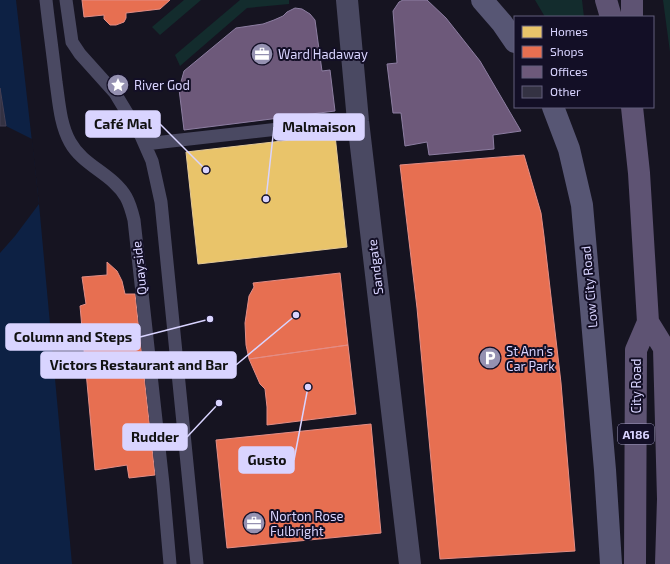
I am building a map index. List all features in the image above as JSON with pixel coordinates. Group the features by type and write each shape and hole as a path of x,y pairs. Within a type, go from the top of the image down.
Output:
{"main road":[{"path":"482,0 502,22 514,40"},
{"path":"606,0 611,16"},
{"path":"632,0 632,16"},
{"name":"Low City Road","path":"553,108 569,149 582,205 605,470 611,564"},
{"name":"City Road","path":"632,108 640,173 648,322 636,350 637,559"},
{"name":"City Road","path":"648,322 664,348 668,499 666,564"},
{"name":"Low City Road","path":"605,470 637,559"}],"street":[{"name":"Sandgate","path":"347,0 358,121 410,564"},
{"name":"Sandgate","path":"350,32 357,11 363,0"}],"lane":[{"name":"Quayside","path":"46,0 60,112 65,132 70,143 80,155 120,188 131,207 134,220 163,476 170,564"},
{"path":"66,0 72,42 75,48 115,93 145,144 152,161 160,202 197,564"},
{"path":"145,144 305,126"}],"green space":[{"path":"184,0 201,0 160,35 152,27"},
{"path":"240,0 289,0 289,4 247,8 180,66 175,55"},
{"path":"535,0 582,0 584,16 544,16"},
{"path":"663,0 670,0 670,52"}],"water":[{"path":"0,0 16,0 39,204 72,564 0,564"}],"pier":[{"path":"0,88 6,126 32,139 39,204 0,253"}],"building: Homes":[{"path":"335,135 347,247 198,264 186,152"}],"building: Shops":[{"path":"82,0 170,0 160,9 126,13 124,22 116,25 110,25 104,19 104,15 84,17"},
{"name":"St Ann's Car Park","path":"524,155 541,213 544,236 561,383 575,551 440,559 417,308 400,165"},
{"path":"107,262 117,271 122,281 125,294 135,294 155,475 129,478 127,465 95,470 80,306 86,304 82,277 107,275"},
{"path":"340,273 348,345 249,359 246,345 245,323 249,296 254,287 253,283"},
{"path":"348,345 356,414 267,425 265,389 260,384 249,359"},
{"path":"371,424 381,533 227,548 216,440"}],"building: Offices":[{"name":"Ward Hadaway","path":"403,0 427,0 446,18 480,61 521,131 493,135 494,149 429,155 427,142 405,146 401,113 393,113 387,64 397,63 393,11 399,2"},
{"name":"Ward Hadaway","path":"295,8 302,9 310,14 315,20 322,71 330,70 335,111 184,130 179,89 184,71 236,28 263,24 283,16"}],"building: Other":[{"path":"0,88 6,126 0,126"}],"place":[{"name":"Ward Hadaway","path":"262,54"},
{"name":"River God","path":"118,85"},
{"name":"Café Mal","path":"206,170"},
{"name":"Malmaison","path":"266,199"},
{"name":"Victors Restaurant and Bar","path":"296,315"},
{"name":"Column and Steps","path":"210,319"},
{"name":"St Ann's Car Park","path":"490,358"},
{"name":"Gusto","path":"308,387"},
{"name":"Rudder","path":"219,403"},
{"name":"Norton Rose Fulbright","path":"254,523"}]}
